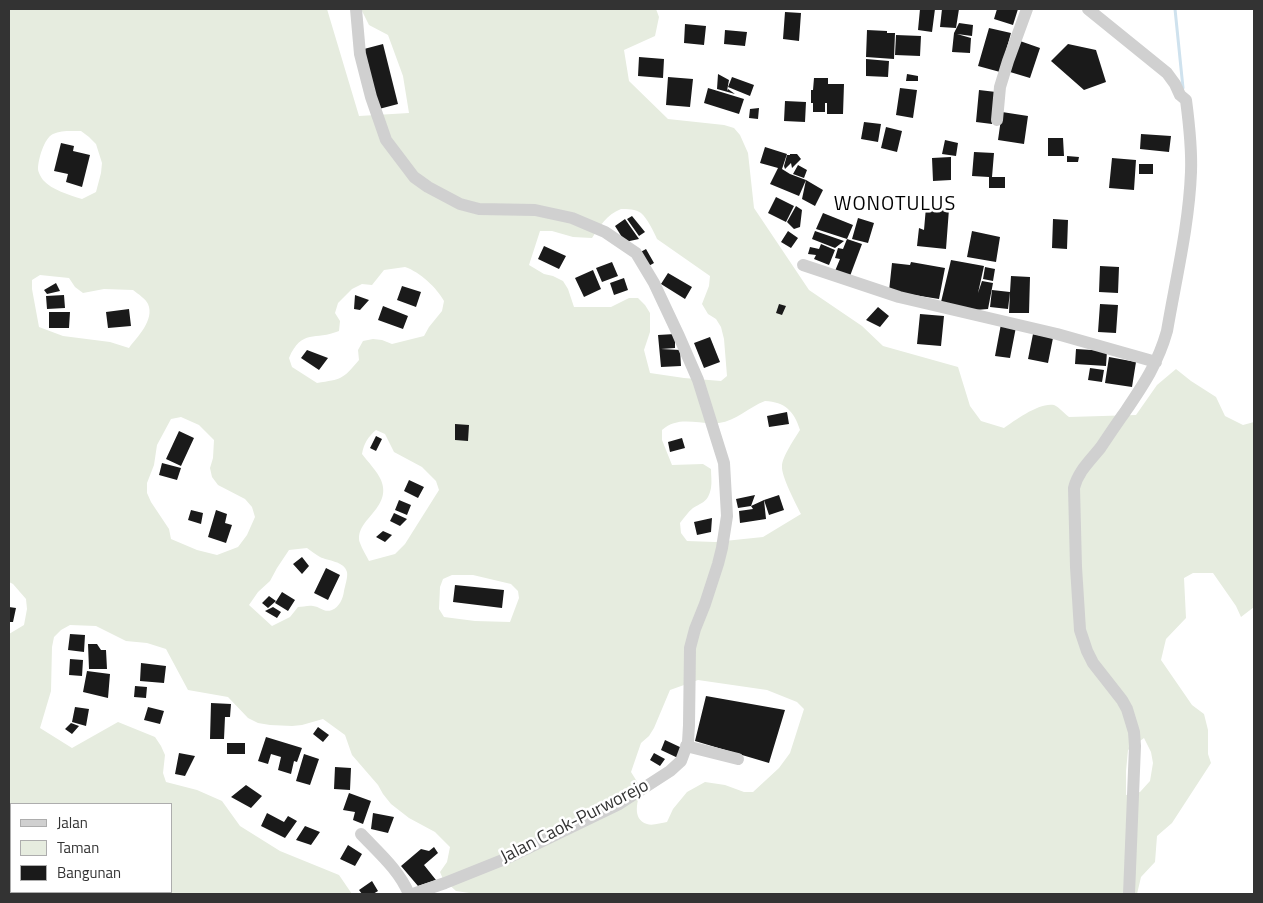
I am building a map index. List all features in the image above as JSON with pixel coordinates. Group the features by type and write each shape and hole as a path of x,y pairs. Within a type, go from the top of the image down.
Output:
{"street":[{"name":"Jalan Caok-Purworejo","path":"356,9 360,54 370,97 386,140 414,177 428,187 460,204 479,209 535,210 572,218 605,232 636,254 654,282 698,380 724,463 727,516 718,564 690,648 688,742 680,761 670,771 619,804 506,859 411,894"},
{"path":"997,120 1000,87 1027,9"},
{"path":"1088,9 1167,73 1175,84 1183,98 1189,128 1191,170 1189,204 1167,331 1142,387 1077,478 1074,488 1080,630 1086,651 1093,663 1128,709 1134,732 1129,894"},
{"path":"803,265 899,297 1057,334 1152,361"},
{"path":"686,746 738,759"},
{"path":"362,834 391,865 404,881 411,894"}],"green space":[{"path":"9,9 327,9 359,116 409,113 403,76 388,35 369,25 361,9 656,9 659,17 655,36 624,50 629,81 668,119 724,125 734,128 740,135 748,153 754,208 809,290 862,326 883,346 958,367 970,406 981,421 1004,428 1028,412 1048,405 1056,406 1069,417 1136,415 1157,385 1176,369 1216,397 1225,416 1243,425 1254,422 1254,607 1241,617 1236,606 1213,573 1193,573 1184,578 1186,618 1166,639 1161,660 1192,705 1204,714 1208,730 1208,754 1211,763 1172,823 1157,836 1155,862 1141,877 1137,894 476,894 456,891 443,879 440,872 447,862 450,847 435,832 409,818 391,804 378,785 352,755 345,735 323,719 292,726 258,723 248,718 228,697 188,690 166,649 147,643 126,641 96,626 70,625 54,637 51,691 40,728 72,748 118,722 155,737 165,755 163,773 166,782 197,790 222,801 240,826 280,851 339,875 352,894 9,894 9,634 24,625 27,609 26,599 9,582","holes":["81,131 96,144 102,163 96,192 82,199 51,187 43,180 38,170 42,150 50,136 59,132","621,209 639,212 643,215 657,239 710,276 709,286 702,304 708,314 716,319 721,327 724,339 727,376 721,381 650,373 644,350 650,332 650,313 638,298 629,298 611,307 574,307 563,281 544,274 529,265 540,231 552,231 573,237 592,238 604,221 611,214","405,267 411,269 428,281 437,291 444,301 442,311 424,336 392,344 373,339 363,341 358,350 359,360 341,378 317,383 292,367 289,358 294,349 304,339 339,331 340,321 335,313 338,303 352,289 362,284 372,285 384,270","40,275 69,278 75,287 83,293 104,289 133,290 146,300 150,310 149,316 144,328 129,348 110,342 63,336 39,327 32,280","765,401 778,403 788,409 795,418 800,430 786,453 782,471 801,514 763,537 715,542 687,541 681,533 680,523 691,510 705,501 710,493 711,469 703,464 672,465 662,440 662,430 668,425 682,422 725,422","181,417 199,425 214,440 213,458 210,468 212,477 218,485 245,499 252,507 255,517 247,535 238,547 217,555 197,550 171,539 169,529 151,502 147,493 147,483 154,465 157,445 171,419","376,430 385,434 394,452 422,467 436,481 439,490 405,544 395,554 369,561 360,543 359,535 378,507 382,499 383,490 381,480 362,454 369,438","307,548 320,557 339,563 347,572 343,597 339,605 327,611 313,606 298,607 290,617 272,626 249,605 258,592 270,581 289,550","452,575 473,575 511,584 518,591 519,598 510,622 475,621 444,617 439,609 440,587 443,579","698,680 767,690 797,702 804,709 790,753 779,768 753,792 744,792 725,785 705,782 687,792 673,809 667,822 651,825 642,822 637,814 641,788 631,772 641,743 654,728 670,690","1144,738 1151,752 1153,763 1150,781 1140,792 1126,795 1128,750"]}],"building":[{"path":"920,9 935,9 932,32 918,30"},
{"path":"942,9 959,9 956,28 940,27"},
{"path":"997,9 1018,9 1013,25 994,19"},
{"path":"785,12 801,13 799,41 783,39"},
{"path":"959,23 973,25 972,36 957,34 971,38 970,53 952,52 954,33"},
{"path":"685,24 706,26 704,45 684,43"},
{"path":"989,28 1011,33 1000,72 978,66"},
{"path":"725,30 747,32 745,46 724,44"},
{"path":"867,30 895,33 894,59 866,57"},
{"path":"896,35 921,36 920,56 895,55"},
{"path":"1020,41 1040,48 1030,78 1010,72"},
{"path":"383,44 398,104 379,109 364,49"},
{"path":"1068,44 1096,50 1106,82 1084,90 1051,61"},
{"path":"639,57 664,59 663,78 638,76"},
{"path":"866,59 889,61 888,77 866,76"},
{"path":"718,74 729,80 727,91 728,89 735,94 717,89"},
{"path":"907,74 918,76 918,81 906,81"},
{"path":"668,77 693,79 690,107 666,105"},
{"path":"732,77 754,85 750,96 728,87"},
{"path":"814,78 828,78 828,84 844,84 843,114 827,114 827,103 825,103 825,112 813,112 811,90 813,90"},
{"path":"708,88 744,99 739,114 704,103"},
{"path":"900,88 917,90 913,118 896,115"},
{"path":"979,90 996,92 992,124 976,122"},
{"path":"785,101 806,102 805,122 784,121"},
{"path":"759,108 758,119 749,118 750,109"},
{"path":"1002,112 1028,116 1024,144 998,140"},
{"path":"864,122 881,124 878,142 861,139"},
{"path":"886,127 902,131 897,152 881,148"},
{"path":"1141,134 1171,136 1169,152 1140,149"},
{"path":"1048,138 1063,138 1064,156 1048,156"},
{"path":"945,140 958,143 956,156 942,154"},
{"path":"61,143 74,146 73,151 90,155 82,187 66,182 68,174 54,171"},
{"path":"765,147 787,154 782,169 806,180 799,196 770,184 778,168 760,163"},
{"path":"974,152 994,153 992,177 1005,177 1005,188 989,188 989,177 972,176"},
{"path":"797,154 801,159 792,168 791,163 785,169 787,155"},
{"path":"1067,156 1079,157 1078,162 1067,162"},
{"path":"951,157 951,180 933,181 932,158"},
{"path":"1112,158 1136,160 1134,190 1109,188"},
{"path":"1139,164 1153,164 1153,174 1139,174"},
{"path":"798,165 807,170 804,178 793,174"},
{"path":"806,180 823,190 815,206 802,199"},
{"path":"776,197 794,206 786,222 768,213"},
{"path":"796,206 802,210 800,227 794,229 787,222"},
{"path":"926,207 949,209 946,249 917,246 919,228 924,230"},
{"path":"823,213 853,225 847,239 816,229"},
{"path":"632,216 645,232 639,236 627,219"},
{"path":"858,218 874,223 868,243 852,239"},
{"path":"625,219 639,239 625,242 615,226"},
{"path":"1053,219 1068,220 1067,249 1052,248"},
{"path":"788,231 798,238 791,248 781,242"},
{"path":"815,231 844,241 835,248 812,239"},
{"path":"972,231 1000,237 996,262 967,257"},
{"path":"847,239 862,244 850,276 835,271 840,259 835,258 838,248 843,249"},
{"path":"821,244 835,250 829,265 814,259 816,255 808,254 810,247 819,249"},
{"path":"544,246 566,256 559,269 538,259"},
{"path":"646,249 654,263 645,268 637,254"},
{"path":"951,260 984,266 978,293 982,281 993,283 988,309 975,310 941,302"},
{"path":"612,262 618,276 602,282 596,268"},
{"path":"911,262 945,268 939,299 889,291 892,263 910,265"},
{"path":"1100,266 1119,267 1118,293 1099,292"},
{"path":"985,267 995,269 993,281 983,279"},
{"path":"593,270 601,289 584,297 575,278"},
{"path":"668,273 692,287 685,299 661,284"},
{"path":"1011,276 1030,277 1029,313 1009,313"},
{"path":"624,278 628,290 614,295 610,283"},
{"path":"56,283 60,291 47,294 44,290"},
{"path":"402,286 421,292 416,307 397,300"},
{"path":"992,290 1010,292 1008,309 990,307"},
{"path":"64,295 65,308 47,309 46,296"},
{"path":"355,295 369,300 360,310 354,309"},
{"path":"779,304 786,306 782,315 776,313"},
{"path":"1100,304 1118,305 1116,333 1098,332"},
{"path":"383,306 408,316 403,329 378,320"},
{"path":"878,307 889,316 880,327 866,320"},
{"path":"129,309 131,326 108,328 106,312"},
{"path":"49,312 70,312 69,328 49,328"},
{"path":"920,314 944,316 941,346 917,344"},
{"path":"1001,324 1016,327 1010,358 995,356"},
{"path":"675,334 675,348 661,349 680,350 681,366 661,367 658,335"},
{"path":"1033,334 1053,338 1048,363 1028,359"},
{"path":"710,337 720,362 704,368 694,343"},
{"path":"1076,349 1107,351 1106,366 1075,364"},
{"path":"307,350 328,358 319,370 301,358"},
{"path":"1109,357 1136,362 1132,387 1105,383"},
{"path":"1090,368 1104,370 1102,382 1088,380"},
{"path":"787,412 789,424 769,427 767,416"},
{"path":"455,424 469,425 468,441 455,440"},
{"path":"179,431 194,438 181,466 166,459"},
{"path":"376,436 382,439 376,451 370,448"},
{"path":"682,438 685,448 670,452 668,442"},
{"path":"162,463 181,468 177,480 159,475"},
{"path":"409,480 424,487 418,498 404,491"},
{"path":"755,495 751,506 738,508 736,499"},
{"path":"779,495 784,510 769,515 764,500"},
{"path":"399,500 411,505 407,515 395,510"},
{"path":"764,500 766,519 740,523 739,511 753,509 751,506"},
{"path":"191,510 203,513 201,524 188,520"},
{"path":"216,510 227,514 225,523 232,525 226,543 208,537"},
{"path":"394,513 407,519 400,526 390,521"},
{"path":"712,518 711,532 697,535 694,522"},
{"path":"383,531 392,535 385,542 376,537"},
{"path":"302,557 309,566 302,574 293,564"},
{"path":"326,568 340,575 328,600 314,593"},
{"path":"455,585 504,590 502,608 453,602"},
{"path":"282,592 295,600 288,611 275,603"},
{"path":"269,596 276,601 268,608 262,603"},
{"path":"9,607 16,608 13,622 9,622"},
{"path":"273,607 281,612 277,618 265,611"},
{"path":"70,634 85,635 84,652 68,650"},
{"path":"88,644 97,644 101,650 106,650 107,669 89,669"},
{"path":"70,659 83,660 82,676 69,675"},
{"path":"141,663 166,666 164,683 140,681"},
{"path":"87,671 110,674 108,698 83,692"},
{"path":"135,686 147,687 146,698 134,697"},
{"path":"706,696 785,710 769,763 695,741"},
{"path":"211,703 231,704 230,717 225,717 224,739 210,739"},
{"path":"75,707 89,709 86,726 72,722"},
{"path":"148,707 164,711 160,724 144,720"},
{"path":"71,723 79,726 72,734 65,729"},
{"path":"318,727 329,735 323,742 313,734"},
{"path":"266,737 302,748 297,762 294,761 291,774 278,770 281,757 271,754 268,764 258,761"},
{"path":"665,740 682,748 678,758 661,750"},
{"path":"227,743 245,743 245,754 227,754"},
{"path":"179,753 195,756 185,776 175,774"},
{"path":"654,753 665,759 660,766 650,760"},
{"path":"304,754 319,759 310,785 296,781"},
{"path":"335,767 351,768 350,790 334,789"},
{"path":"246,785 262,796 251,808 231,797"},
{"path":"349,793 371,801 363,824 353,820 355,812 343,810"},
{"path":"267,813 284,822 288,816 297,821 285,838 261,826"},
{"path":"373,813 394,817 388,833 371,829"},
{"path":"305,826 320,832 311,845 296,840"},
{"path":"348,845 362,854 355,866 340,859"},
{"path":"434,847 438,853 424,865 436,880 418,886 401,866 421,849 429,851"},
{"path":"372,881 378,891 373,894 362,894 359,890"}],"waterway":[{"path":"1175,9 1183,88"}],"district":[{"name":"WONOTULUS","path":"895,205"}]}
